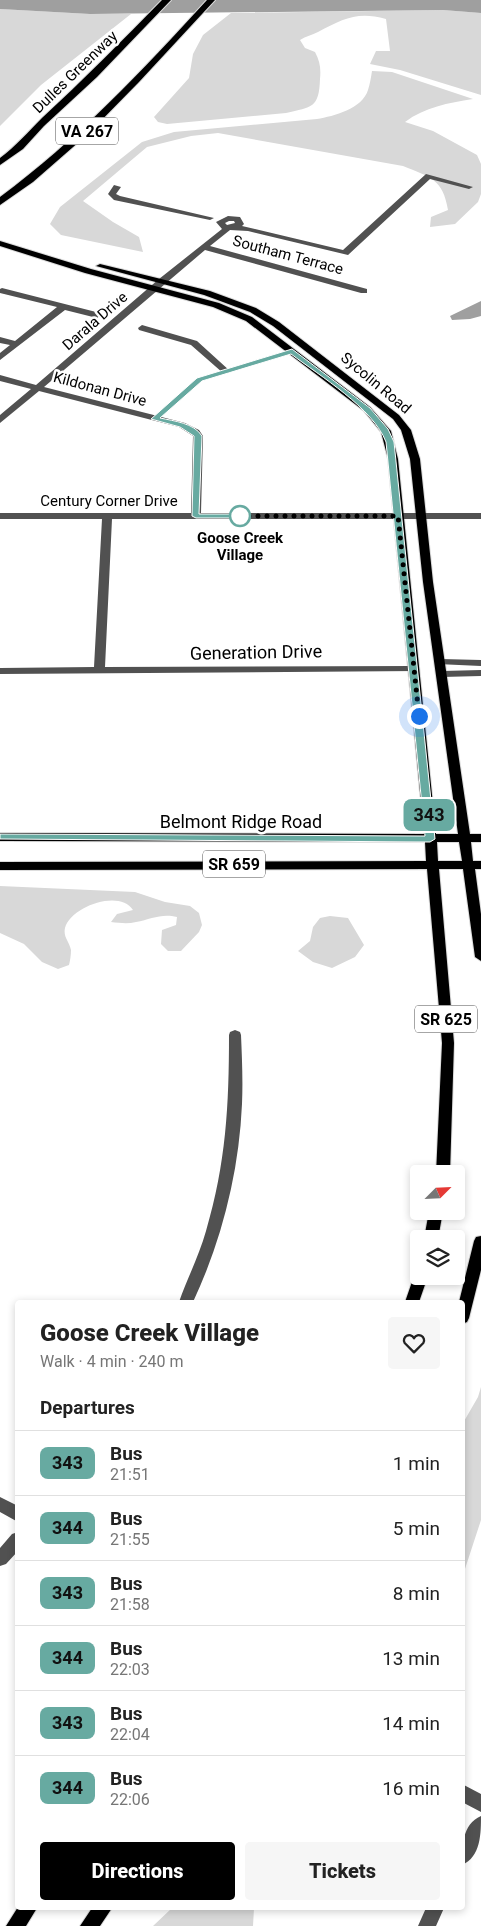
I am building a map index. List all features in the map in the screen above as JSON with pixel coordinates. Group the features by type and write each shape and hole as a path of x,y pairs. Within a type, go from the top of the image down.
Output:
{"highway":[{"name":"Dulles Greenway","path":"0,162 20,147 167,0"},
{"name":"VA 267","path":"0,202 43,170 88,130 211,0"},
{"path":"0,153 42,124"}],"main road":[{"name":"Sycolin Road","path":"0,242 162,281 225,298 253,310 284,330 396,417 406,430 415,459 428,582 441,662 464,838 475,865"},
{"name":"Sycolin Road","path":"0,242 88,272 216,305 249,319 367,409 386,431 390,442 433,864"},
{"name":"Belmont Ridge Road","path":"0,837 481,838"},
{"name":"SR 625","path":"433,864 448,1043 444,1165"},
{"name":"SR 659","path":"0,866 475,865"},
{"name":"SR 625","path":"475,865 481,957"},
{"path":"465,1306 481,1241"},
{"path":"413,1300 418,1285"},
{"path":"14,1926 26,1910"},
{"path":"89,1926 101,1910"}],"street":[{"path":"117,187 112,194 117,198 210,218 230,226 345,253 429,176 469,187"},
{"name":"Darala Drive","path":"0,420 40,388 162,281 230,226"},
{"name":"Southam Terrace","path":"204,246 364,291"},
{"path":"2,292 97,315"},
{"path":"0,358 63,307"},
{"path":"142,328 194,343 226,371"},
{"path":"0,340 16,344"},
{"name":"Kildonan Drive","path":"0,378 182,425 196,432 198,436 196,516"},
{"name":"Century Corner Drive","path":"0,516 481,516"},
{"path":"99,671 107,517"},
{"path":"441,662 481,663"},
{"name":"Generation Drive","path":"0,671 414,668"},
{"path":"442,674 481,673"},
{"path":"187,1300 208,1248 222,1200 230,1157 235,1110 235,1035"},
{"path":"0,1504 15,1513"},
{"path":"0,1559 15,1542"},
{"path":"465,1794 481,1804"},
{"path":"465,1851 481,1825"},
{"path":"427,1926 434,1910"}],"shaded area":[{"path":"0,0 481,0 481,13 443,10 90,14 0,9"},
{"path":"0,9 90,14 131,14 41,85 0,126"},
{"path":"443,10 481,13 481,95 400,70 370,64 376,51 390,51 386,19 358,16 335,23 300,40 305,48 315,52 320,68 318,96 316,101 308,107 286,113 167,124 158,122 154,117 189,78 193,54 203,35 231,13"},
{"path":"372,71 392,72 473,99 429,109 405,122 433,131 477,155 481,164 481,194 478,202 455,224 430,227 431,217 448,210 443,192 434,180 403,166 218,133 191,136 147,147 83,201 139,237 143,252 61,235 50,224 60,207 142,142 174,132 317,119 339,114 354,107 365,97 369,88"},
{"path":"481,301 481,316 452,320 450,316"},
{"path":"0,886 135,892 165,902 190,906 199,913 202,925 199,932 181,951 168,951 161,944 162,930 176,925 177,917 161,916 130,923 111,922 117,914 133,910 127,904 118,901 96,903 76,913 69,920 65,928 65,937 71,950 69,965 58,969 42,962 24,944 0,933"},
{"path":"330,916 348,918 364,945 355,957 332,968 313,962 298,951 310,941 313,927 320,918"},
{"path":"481,1387 481,1520 465,1569 465,1420 478,1397"},
{"path":"170,1910 254,1910 253,1926 153,1926"}],"bus line":[{"name":"343","path":"0,837 430,839 390,442 386,431 367,409 292,351 199,379 155,419 191,428 198,436 196,516 244,516"}],"place":[{"name":"Goose Creek Village","path":"240,516"}],"route":[{"path":"240,516 398,516 419,716"}]}
